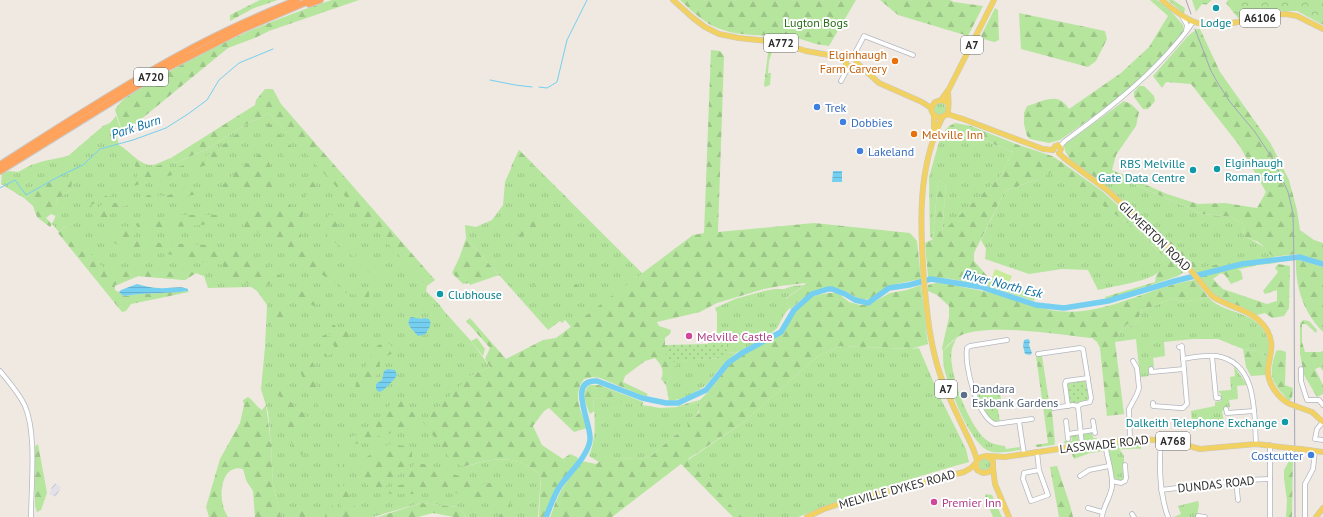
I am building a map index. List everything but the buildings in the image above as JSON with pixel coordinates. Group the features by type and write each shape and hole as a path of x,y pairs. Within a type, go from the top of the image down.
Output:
{"highway":[{"path":"264,13 292,0"},
{"name":"A720","path":"0,165 148,73 203,43 264,13 297,0"},
{"name":"A720","path":"0,171 164,70 198,51 270,16 311,0"},
{"path":"270,16 320,0"}],"main road":[{"name":"A772","path":"673,0 705,27 719,34 739,38 777,42 806,51 846,58"},
{"name":"A7","path":"941,100 949,89 994,0"},
{"name":"A6106","path":"1162,0 1182,16 1193,22 1207,25 1217,25 1276,15 1292,14 1323,29"},
{"path":"857,64 854,66 849,66 846,64 846,58 850,54 854,55 857,57 857,64 879,83 932,106"},
{"name":"A7","path":"948,104 949,89"},
{"path":"937,100 941,100 948,104 948,112 942,118 934,115 932,106 937,100"},
{"path":"948,112 1044,149 1053,150 1055,153 1059,153 1061,148 1060,146 1055,146 1053,150"},
{"name":"A7","path":"934,115 934,135"},
{"name":"A7","path":"942,118 934,135 925,173 921,204 921,236 929,327 941,376 950,399 973,446 976,462"},
{"name":"GILMERTON ROAD","path":"1059,153 1107,190 1187,265 1207,290 1218,300 1252,315 1263,325 1270,336 1272,345 1268,369 1270,380 1280,397 1290,404 1312,412 1323,422"},
{"name":"LASSWADE ROAD","path":"986,456 1005,457 1104,442 1130,440 1161,440 1200,448 1256,444 1323,452"},
{"name":"A7","path":"973,446 986,456"},
{"path":"995,484 981,473 976,466 976,462 980,457 986,456 993,461 995,484 1009,517"},
{"name":"LASSWADE ROAD","path":"993,467 998,460 1005,457"},
{"name":"MELVILLE DYKES ROAD","path":"807,517 824,509 848,501 964,472 971,468 976,462"},
{"path":"981,473 989,472 993,467"},
{"name":"MELVILLE DYKES ROAD","path":"964,472 981,473"},
{"path":"1316,517 1323,508"}],"street":[{"path":"1182,16 1187,25 1185,34"},
{"path":"1060,146 1132,89 1157,66 1185,34 1193,22"},
{"path":"854,55 864,36 913,55"},
{"path":"841,81 849,66"},
{"path":"1007,340 968,347 966,350 966,362 976,398 982,410 992,423 998,425 1032,419"},
{"path":"1153,403 1153,406 1180,408 1185,406 1188,401 1182,346 1179,347"},
{"path":"1038,354 1043,351 1083,349 1091,400 1090,402 1078,406 1053,408"},
{"path":"1183,358 1212,356 1227,359 1243,372 1250,386 1254,411 1256,444"},
{"path":"1212,356 1216,398 1219,398"},
{"path":"1130,440 1129,409 1139,388 1136,368 1133,361"},
{"path":"1301,369 1301,381 1307,400 1320,400 1323,404"},
{"path":"1151,370 1151,372 1184,370"},
{"path":"0,371 22,400 28,418 32,437 31,517"},
{"path":"1068,406 1065,384 1066,381 1088,378"},
{"path":"1078,406 1082,445"},
{"path":"1226,409 1227,413 1254,411"},
{"path":"1019,421 1024,454"},
{"path":"1066,421 1068,439"},
{"path":"1068,434 1095,432 1093,421"},
{"path":"1323,422 1317,429 1316,439 1323,440"},
{"path":"1161,440 1161,490 1168,517"},
{"path":"1088,508 1102,514 1110,493 1112,482 1104,442"},
{"path":"1270,445 1270,517"},
{"path":"1305,517 1305,484 1314,469 1316,451"},
{"path":"1037,452 1040,470 1048,495 1031,501 1023,479 1024,473 1040,470"},
{"path":"1112,482 1121,483 1125,481 1125,464"},
{"path":"1080,476 1090,470 1109,466"},
{"name":"DUNDAS ROAD","path":"1161,490 1236,480 1270,479"},
{"path":"1236,480 1238,500"}],"shaded area":[{"path":"54,483 61,487 56,497 49,494"}],"green space":[{"path":"260,0 278,0 254,8 230,21 230,15"},
{"path":"332,0 359,0 269,31 228,48 123,134 115,110 123,100 131,94 196,57 240,35 285,16"},
{"name":"Lugton Bogs","path":"680,0 856,0 829,46 816,44 788,35 786,38 728,32 714,27 704,21"},
{"name":"Lugton Bogs","path":"880,0 950,0 954,2 983,6 968,36 898,15"},
{"path":"1150,0 1157,0 1170,10 1183,25 1184,31 1150,70 1110,105 1060,140 1049,143 1030,139 1027,136 1024,124 1024,113 1027,106 1045,100 1055,99 1065,103 1069,109 1121,73 1149,47 1168,16"},
{"path":"1168,0 1173,0 1185,8 1184,14"},
{"path":"1192,0 1212,0 1206,5 1202,4 1196,12"},
{"path":"1228,0 1323,0 1323,25 1297,11 1276,11 1238,18 1226,3"},
{"path":"995,8 998,10 999,40 994,42 980,38"},
{"path":"1019,13 1105,31 1107,39 1096,61 1088,67 1021,49"},
{"path":"1197,29 1200,29 1220,72 1271,144 1289,180 1297,210 1300,230 1314,240 1323,243 1323,262 1296,254 1273,257 1259,242 1244,237 1243,224 1232,217 1203,214 1110,174 1106,179 1100,181 1072,161 1065,151 1064,145 1124,101 1131,104 1139,112 1136,126 1116,155 1112,170 1167,194 1198,204 1225,203 1257,208 1266,192 1239,145 1191,84 1166,82 1162,88 1153,76 1188,36"},
{"path":"769,45 774,46 769,61 768,73 771,73 770,85 765,87 764,85"},
{"path":"711,50 720,51 724,56 718,232 814,223 910,233 917,241 921,279 894,285 876,297 870,299 859,298 837,289 822,289 809,294 789,309 786,299 802,288 806,283 780,286 764,289 717,303 700,312 657,322 659,326 671,330 670,334 665,338 665,345 677,361 677,365 671,368 670,377 666,385 661,379 663,373 662,368 655,358 645,361 625,376 623,382 648,394 646,397 600,378 593,377 584,379 580,385 578,397 580,409 587,428 574,432 549,408 544,411 533,426 542,445 563,459 570,454 577,457 578,460 553,494 544,517 539,517 541,475 522,463 504,459 485,461 463,467 452,461 423,422 470,376 490,367 485,359 490,348 466,321 470,318 506,359 543,340 556,338 693,235 704,233"},
{"path":"1139,86 1144,86 1154,96 1155,101 1148,109 1143,109 1134,97 1134,92"},
{"path":"265,89 273,89 281,104 435,280 427,286 269,113 245,125 207,149 175,163 171,158 255,105 256,100"},
{"path":"938,103 942,103 946,109 942,115 938,115 934,111 934,107"},
{"path":"269,113 411,266 427,286 426,291 471,341 490,367 470,376 464,467 485,461 504,459 522,463 531,468 541,475 538,517 466,517 459,507 421,503 373,517 281,517 273,485 268,412 261,389 267,305 257,291 251,287 208,288 204,276 196,273 185,280 138,276 115,286 65,226 59,232 52,224 57,212 56,200 71,190 59,177 24,198 1,184 2,173 9,171 18,172 31,165 68,156 103,126 110,123 116,116 123,134 117,137 119,145 143,163 152,165 171,158 175,163 207,149 245,125"},
{"path":"268,122 300,157 296,161 287,159 283,155 267,127"},
{"path":"955,123 971,126 1057,159 1102,191 1177,259 1186,270 1178,276 1106,300 1105,297 1155,282 1157,272 1164,257 1136,229 1054,171 1036,180 1005,191 974,253 974,261 988,277 1008,285 1014,285 1035,297 1034,301 983,285 951,279 928,277 925,243 933,239 938,180 946,185 942,232 999,178 1013,152 949,126"},
{"path":"247,126 249,128 249,132 243,139 233,144 229,149 229,152 207,165 130,187 128,185 136,181 137,178 137,171 133,161 137,161 146,168 165,164 171,168 175,168 199,160 223,145"},
{"path":"949,126 1013,152 999,178 942,233 946,185 938,180 933,239 930,237 929,177 941,135"},
{"path":"519,150 643,274 571,327 565,320 562,323 560,321 548,330 466,238 465,225 476,227 492,220 503,205 505,182"},
{"path":"519,150 533,164 521,164 511,167"},
{"path":"260,153 266,154 276,178 288,189 239,190 221,187 242,165 251,162"},
{"path":"1054,170 1136,229 1164,257 1156,274 1145,279 1098,290 1088,270 1062,269 1029,274 985,259 986,249 981,240 1005,191 1036,180"},
{"path":"1110,174 1203,214 1232,217 1243,224 1244,237 1263,246 1270,253 1276,263 1258,265 1201,278 1153,227 1100,181 1106,179"},
{"path":"59,177 72,179 71,190 56,200 58,209 56,216 51,214 46,218 52,224 50,227 37,217 33,206 24,198"},
{"path":"303,180 307,180 309,183 312,181 321,193 316,194 307,204 301,202 293,205 292,203 297,198 308,195 305,187 297,189 292,188"},
{"path":"119,187 122,189 112,194 107,200 102,200 91,205 92,208 99,207 105,203 116,203 126,199 129,201 129,205 109,210 108,217 112,227 116,228 126,226 135,233 134,237 138,242 210,245 237,251 257,258 263,262 256,263 256,266 265,265 282,277 290,285 286,286 279,282 274,282 261,290 254,285 224,277 223,264 209,265 204,262 195,263 184,257 134,248 129,249 116,244 110,238 103,222 83,210 92,201 106,196 109,192"},
{"path":"191,189 199,190 197,195 172,202 147,200 146,197 147,195 165,196"},
{"path":"557,191 560,191 568,199 557,200 543,210 537,226 524,233 515,249 514,245 521,230 531,223 538,210 546,200"},
{"path":"289,203 291,208 305,208 301,221 302,241 308,252 313,257 336,273 336,276 332,281 321,274 306,269 269,237 243,226 241,220 242,213"},
{"path":"331,214 337,224 340,236 356,252 355,258 327,236 323,221 325,217"},
{"path":"180,215 217,215 219,217 217,223 197,225 138,229 136,224 141,221"},
{"path":"65,226 108,273 115,270 148,268 171,272 182,271 204,274 204,276 196,273 185,280 138,276 115,285 115,290 125,296 189,292 131,304 126,311 122,312 58,233"},
{"path":"1155,227 1181,249 1199,268 1224,263 1241,271 1243,279 1231,284 1225,275 1221,273 1213,279 1223,289 1267,304 1277,301 1277,290 1265,294 1263,291 1278,272 1275,268 1278,264 1290,266 1289,308 1284,316 1272,318 1265,313 1257,315 1225,302 1213,294 1190,265 1153,229"},
{"path":"466,238 499,275 470,285 469,283 463,284 452,273"},
{"path":"1296,259 1323,267 1323,332 1310,316 1305,307 1297,279"},
{"path":"360,260 371,264 383,274 385,277 384,280 378,282 372,274 362,269 358,261"},
{"path":"995,269 1012,276 1008,285 992,278"},
{"path":"544,279 545,281 541,283 540,286 541,288 545,288 545,290 539,291 534,284 536,281 540,282"},
{"path":"336,280 348,285 356,296 346,293 339,284 335,282"},
{"path":"1195,280 1208,297 1184,302 1173,298 1141,311 1135,327 1127,324 1120,332 1115,342 1124,414 1107,416 1100,348 1097,342 1092,338 1022,330 983,330 968,333 956,338 943,351 942,348 949,317 949,306 937,295 928,291 928,285 937,283 947,284 996,294 1043,308 1076,312 1093,310 1178,283"},
{"path":"573,284 577,284 584,297 579,298 578,293 573,288"},
{"path":"805,285 786,298 789,309 777,328 769,335 736,353 728,352 727,360 705,386 680,399 669,401 666,385 670,377 670,368 677,365 677,361 723,358 727,350 725,342 717,337 717,313 715,308 735,299 764,291"},
{"path":"921,285 928,344 911,349 840,346 818,356 744,422 688,459 742,517 733,517 681,464 612,517 550,517 562,489 582,461 596,464 602,460 650,457 674,436 688,429 687,418 695,417 699,413 700,402 678,406 700,400 730,364 742,355 783,332 795,311 813,296 838,293 849,302 860,305 868,305 890,293 907,290"},
{"path":"355,287 369,290 369,297 363,298 355,290"},
{"path":"291,288 310,295 314,298 317,304 314,306 297,297 290,290"},
{"path":"1208,297 1220,306 1250,318 1262,328 1268,342 1268,358 1258,351 1243,349 1218,339 1193,339 1164,342 1165,356 1153,358 1154,367 1148,368 1149,376 1140,377 1136,339 1115,342 1120,332 1127,324 1135,327 1141,311 1173,298 1184,302"},
{"path":"289,309 301,312 282,319 272,326 270,324 269,310 282,311"},
{"path":"310,313 328,325 335,325 336,329 327,332 310,315"},
{"path":"1303,320 1309,321 1317,330 1316,333 1306,324 1302,324 1302,342 1305,352 1323,351 1323,371 1320,367 1315,369 1323,385 1323,394 1317,397 1304,375 1300,354 1300,323"},
{"path":"342,331 348,331 350,340 339,351 325,357 324,354 335,349 330,336 323,338 322,336 331,333 333,335"},
{"path":"707,335 717,337 725,342 727,352 736,353 720,368 717,367 723,358"},
{"path":"707,335 717,337 725,342 727,352 723,358 668,362 665,345 708,344"},
{"path":"957,337 952,349 951,358 953,370 960,395 971,420 977,430 988,441 1005,446 1006,449 1020,447 1020,450 999,452 987,450 980,445 967,426 952,391 943,364 943,351"},
{"path":"477,338 485,349 483,356 471,341"},
{"path":"388,343 392,346 394,353 381,361 379,372 369,382 369,387 363,398 356,396 356,383 373,352 378,345"},
{"path":"840,346 911,349 919,348 939,395 966,449 969,462 848,498 798,517 742,517 688,460 744,422 818,356"},
{"path":"1243,349 1258,351 1268,358 1265,375 1251,376 1246,367"},
{"path":"1280,350 1286,352 1285,385 1293,388 1292,398 1289,401 1278,389 1272,378 1272,368 1276,351"},
{"path":"1036,356 1042,356 1050,408 1052,411 1055,443 1054,445 1037,447 1035,445 1048,443"},
{"path":"313,362 316,384 319,390 317,394 325,401 323,414 298,368"},
{"path":"1234,366 1247,385 1237,386 1238,399 1229,400 1230,407 1224,408 1222,411 1225,428 1198,429 1190,427 1192,421 1191,411 1215,406 1215,402 1221,401 1221,394 1218,391 1231,390 1230,377 1235,376"},
{"path":"1085,380 1089,399 1088,401 1077,404 1070,403 1067,385 1069,383"},
{"path":"281,384 284,387 286,398 307,416 307,421 297,424 296,428 298,440 304,448 302,454 297,454 290,440 282,403 277,389 278,385"},
{"path":"590,385 599,385 643,402 642,406 600,398 593,399 594,411 590,414 585,398 585,391"},
{"path":"999,390 1002,404 997,405 1000,422 992,421 977,394"},
{"path":"248,397 262,410 266,405 271,444 273,485 281,517 255,517 253,491 246,480 243,469 236,468 227,474 222,486 223,506 228,517 209,517 206,507 220,459 240,423 244,405 243,400"},
{"path":"600,398 660,408 678,407 700,402 700,404 695,417 687,418 689,429 674,436 650,457 637,459 618,458 599,462 589,456 592,449 595,421 593,399"},
{"path":"401,399 405,409 415,413 420,426 371,438 346,448 343,454 342,484 348,491 361,517 341,517 339,442 369,430 392,403"},
{"path":"987,399 990,400 994,409 993,411 988,412 982,401"},
{"path":"1082,433 1092,433 1093,438 1097,438 1097,440 1084,442"},
{"path":"1077,434 1079,442 1065,444 1064,441 1072,441 1071,436 1069,435"},
{"path":"1142,441 1141,449 1108,451 1107,447 1110,445"},
{"path":"38,444 47,493 41,510 37,512 35,506 34,447"},
{"path":"390,444 412,447 412,459 404,470 385,487 381,489 374,488 366,484 363,480 360,467 365,459 371,454"},
{"path":"1097,446 1103,451 1090,453 1074,459 1070,449"},
{"path":"1119,450 1124,456 1124,463 1122,465 1124,479 1121,481 1114,478 1108,451"},
{"path":"1289,452 1293,452 1292,517 1286,517 1287,501 1284,470 1288,463"},
{"path":"983,459 987,459 991,465 987,471 983,471 979,467 979,463"},
{"path":"414,464 424,464 435,467 441,471 464,477 479,485 494,482 502,486 512,498 507,517 499,517 504,509 503,501 491,496 479,498 463,497 450,489 437,488 415,494 391,494 385,492 384,490 388,487 406,484 408,475"},
{"path":"1057,466 1073,517 1059,517 1050,467"},
{"path":"986,494 992,495 1002,517 993,517 985,498"},
{"path":"332,500 334,517 325,517 328,503"},
{"path":"1198,501 1197,517 1174,517 1181,514 1178,506"},
{"path":"421,503 459,507 466,517 454,517 433,513 418,517 378,517"},
{"path":"304,505 308,509 308,517 300,517 299,515"}],"water":[{"path":"833,171 842,171 842,182 832,182"},
{"path":"137,284 156,288 182,287 188,289 188,291 125,296 119,292"},
{"path":"411,317 429,319 430,325 426,334 418,336 409,325 409,320"},
{"path":"1028,339 1030,341 1029,345 1032,353 1030,355 1025,354 1023,346 1024,340"},
{"path":"388,369 395,370 397,375 384,390 379,392 376,389 376,384 382,380 384,371"}],"waterway":[{"name":"Park Burn","path":"539,87 547,88 557,82 567,40 587,0"},
{"name":"Park Burn","path":"0,188 15,180 26,195 83,165 100,149 133,140 166,128 207,100 219,80 239,63 273,49"},
{"name":"Park Burn","path":"490,80 532,87"},
{"name":"River North Esk","path":"546,517 558,490 578,464 589,446 590,433 582,395 583,387 588,382 597,381 642,398 666,403 678,403 706,390 728,363 742,353 781,332 794,310 812,294 832,289 855,300 868,303 889,288 909,285 931,279 981,287 1036,305 1064,308 1108,301 1175,281 1242,264 1299,257 1323,264"}],"railway":[{"path":"1186,0 1191,14"},
{"path":"1195,29 1211,71 1219,85 1230,102 1255,132 1274,161 1288,192 1293,213 1295,517"}],"place":[{"name":"Lodge","path":"1216,8"},
{"name":"Elginhaugh Farm Carvery","path":"895,61"},
{"name":"Trek","path":"817,107"},
{"name":"Dobbies","path":"843,122"},
{"name":"Melville Inn","path":"914,134"},
{"name":"Lakeland","path":"860,151"},
{"name":"Elginhaugh Roman fort","path":"1217,169"},
{"name":"RBS Melville Gate Data Centre","path":"1193,170"},
{"name":"Clubhouse","path":"440,294"},
{"name":"Melville Castle","path":"689,336"},
{"name":"Dandara Eskbank Gardens","path":"964,395"},
{"name":"Dalkeith Telephone Exchange","path":"1285,422"},
{"name":"Costcutter","path":"1311,455"},
{"name":"Premier Inn","path":"934,502"}]}
